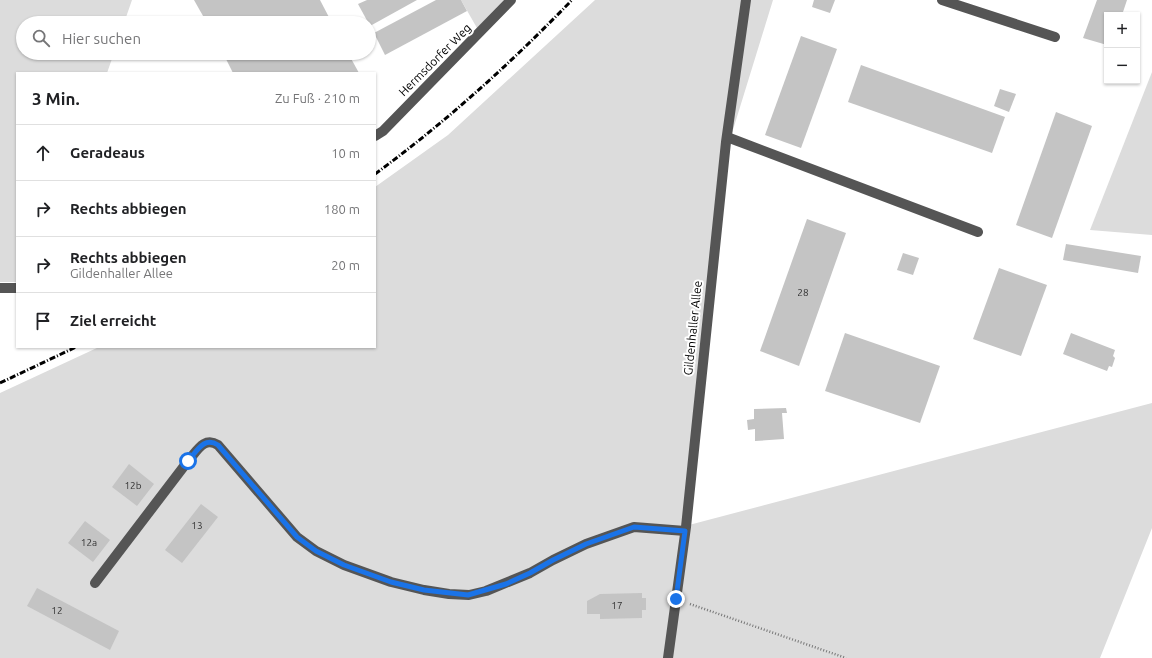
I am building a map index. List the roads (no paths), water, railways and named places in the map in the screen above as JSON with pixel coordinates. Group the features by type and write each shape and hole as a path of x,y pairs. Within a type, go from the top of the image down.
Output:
{"street":[{"name":"Hermsdorfer Weg","path":"376,135 383,130 511,0"},
{"name":"Gildenhaller Allee","path":"668,658 685,531 727,137 746,0"},
{"path":"942,0 1055,37"},
{"path":"727,137 978,232"},
{"path":"0,288 16,288"},
{"path":"95,583 188,461 202,445 207,442 212,442 218,445 297,537 316,551 344,565 391,582 424,590 468,595 506,584 586,544 634,527 685,531"}],"railway":[{"path":"376,173 427,134 502,69 572,0"},
{"path":"0,383 74,348"}]}
